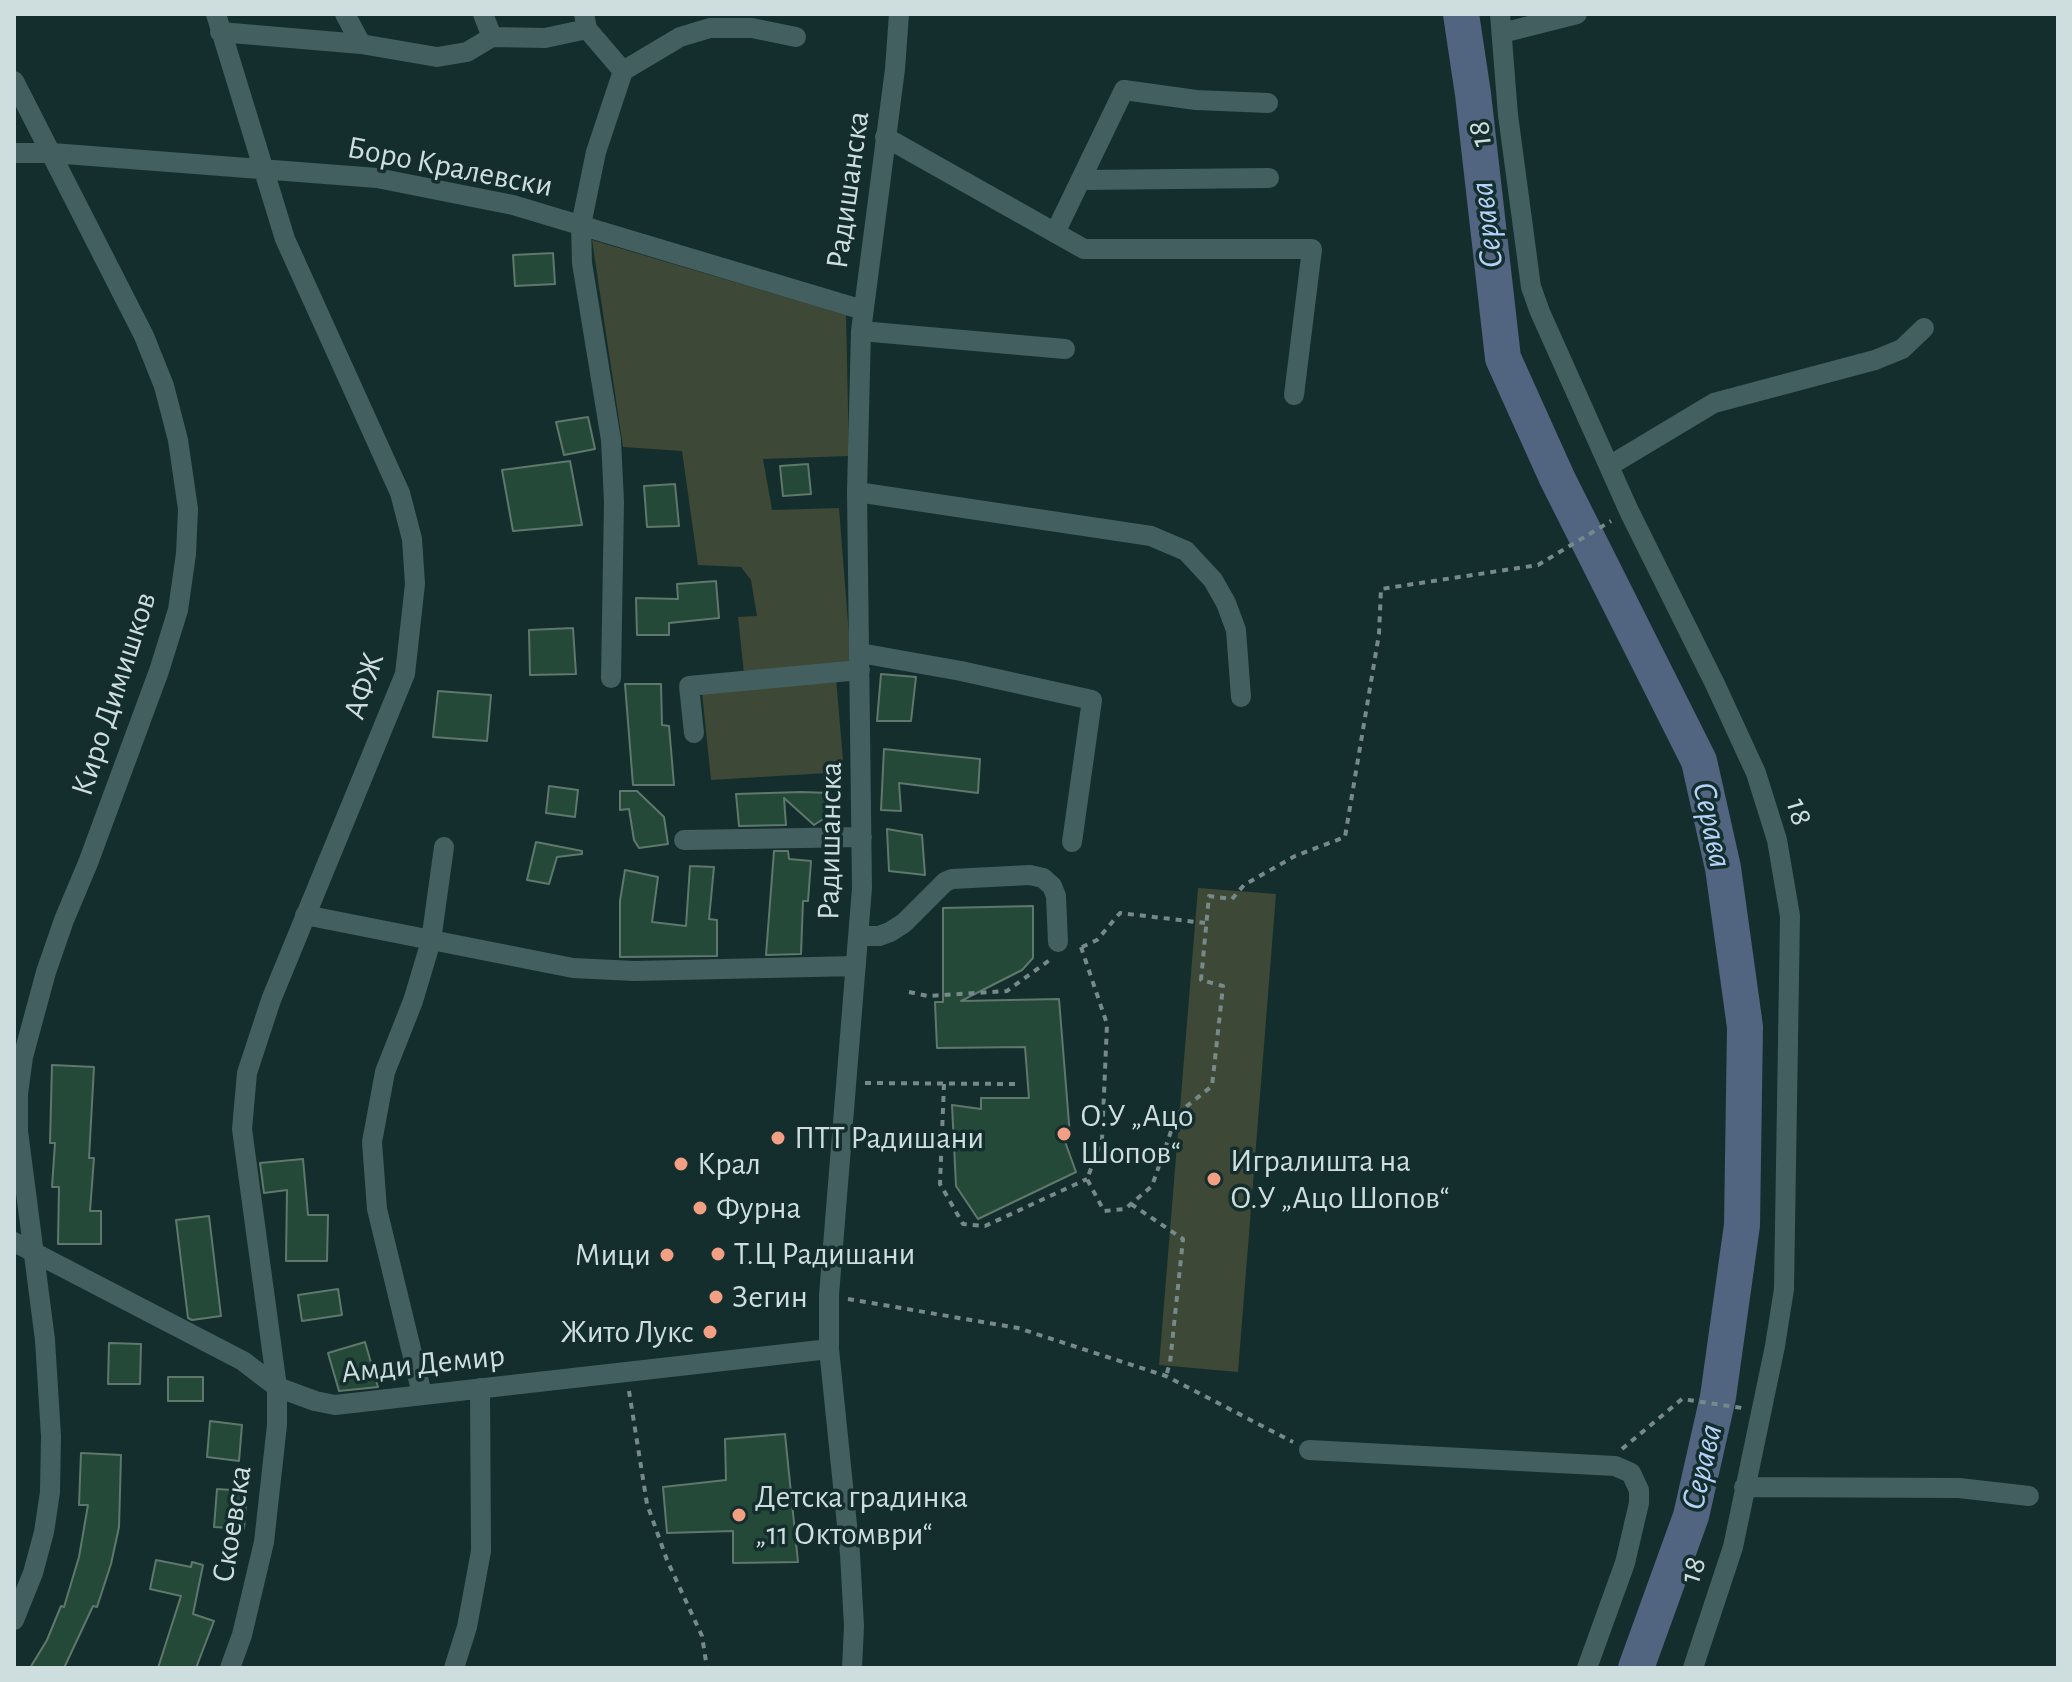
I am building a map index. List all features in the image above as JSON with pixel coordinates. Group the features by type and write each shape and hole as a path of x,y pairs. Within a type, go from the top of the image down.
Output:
{"street":[{"path":"345,14 361,44"},
{"path":"483,14 492,37"},
{"name":"Радишанска","path":"852,1668 854,1626 850,1554 829,1349 829,1295 844,1083 859,936 862,837 857,492 862,320 895,69 899,14"},
{"path":"1501,23 1577,14"},
{"path":"218,23 437,57 467,52 492,37 545,38 586,21 623,71"},
{"name":"АФЖ","path":"218,23 285,239 400,493 412,539 415,584 405,674 305,915 252,1054 244,1095 242,1129 277,1387"},
{"name":"18","path":"1501,23 1508,115 1531,287 1629,511 1756,773 1777,840 1790,916 1784,1289 1733,1547 1693,1668"},
{"path":"611,678 614,502 611,440 582,263 581,225 596,152 623,71 680,37 710,28 752,28 796,37"},
{"name":"Киро Димишков","path":"14,81 144,336 164,386 178,440 188,509 186,554 178,610 159,671 64,920 23,1057 18,1094 18,1131 45,1340 51,1436 50,1492 44,1532 33,1573 14,1620"},
{"path":"1055,233 1124,90 1196,100 1268,103"},
{"path":"885,137 1084,249 1312,249 1294,395"},
{"name":"Боро Кралевски","path":"14,153 52,153 377,178 513,205 862,320 1065,349"},
{"path":"1083,180 1269,178"},
{"path":"1609,466 1714,403 1875,360 1902,349 1924,328"},
{"path":"857,492 1151,536 1186,551 1213,580 1226,603 1236,630 1241,697"},
{"path":"694,733 689,686 860,662 961,671 1092,700 1072,842"},
{"path":"684,840 862,837"},
{"path":"422,1394 377,1209 372,1142 385,1072 413,1001 431,941 444,847"},
{"path":"859,936 879,936 890,932 904,923 941,885 952,879 1030,875 1043,878 1052,886 1056,896 1061,950"},
{"path":"305,915 573,968 634,971 856,966"},
{"name":"Амди Демир","path":"14,1242 243,1361 277,1387 335,1405 829,1349"},
{"name":"Скоевска","path":"230,1668 242,1635 264,1542 276,1440 277,1387"},
{"path":"454,1668 470,1613 481,1551 480,1388"},
{"path":"1309,1450 1615,1466 1631,1473 1639,1490 1639,1503 1625,1563 1587,1668"},
{"path":"1744,1487 1959,1488 2029,1496"}],"path":[{"path":"1087,1179 1104,1211 1125,1209 1152,1186 1177,1114 1212,1086 1223,986 1201,980 1209,896 1232,899 1244,885 1295,856 1345,837 1379,634 1381,589 1538,565 1629,511"},
{"path":"909,992 928,996 1007,991 1061,950 1081,947 1097,940 1120,913 1205,923"},
{"path":"944,1084 940,1184 963,1224 985,1226 1087,1179 1102,1140 1107,1024 1081,947"},
{"path":"844,1083 1015,1084"},
{"path":"1131,1204 1183,1239 1166,1376"},
{"path":"829,1295 1018,1328 1166,1376 1309,1450"},
{"path":"626,1373 647,1504 667,1560 702,1636 707,1668"},
{"path":"1615,1466 1624,1445 1682,1399 1760,1410"}],"green space":[{"path":"592,240 846,315 849,456 763,459 772,510 839,508 851,661 744,674 738,617 757,616 751,580 741,567 698,565 682,451 623,447"},
{"path":"836,678 844,772 711,780 702,692"},
{"name":"Игралишта на О.У „Ацо Шопов“","path":"1198,888 1276,894 1238,1372 1159,1365"}],"building":[{"path":"553,253 555,284 515,286 513,255"},
{"path":"588,417 595,449 564,455 556,422"},
{"path":"570,461 582,525 513,531 502,470"},
{"path":"808,464 811,494 783,496 780,466"},
{"path":"675,484 679,526 647,527 644,486"},
{"path":"716,581 719,618 669,623 669,635 637,635 636,598 678,599 677,584"},
{"path":"573,628 576,674 530,675 529,630"},
{"path":"881,674 916,677 911,721 877,721"},
{"path":"625,684 661,684 662,725 669,726 674,785 633,785"},
{"path":"438,691 491,695 487,741 433,737"},
{"path":"884,749 980,759 978,793 899,783 901,811 881,810"},
{"path":"549,786 578,790 575,817 546,813"},
{"path":"620,791 637,791 664,817 668,844 639,848 634,840 629,809 620,810"},
{"path":"830,793 834,812 814,825 784,798 786,825 739,826 736,794"},
{"path":"887,829 922,835 925,875 889,871"},
{"path":"536,842 582,851 582,854 557,857 549,884 527,880"},
{"path":"774,851 788,851 789,859 811,861 808,901 803,901 801,954 766,955"},
{"path":"690,866 714,867 709,919 717,920 717,956 620,957 620,901 625,870 658,877 652,922 686,926"},
{"path":"1033,906 1033,958 1022,970 961,1001 1059,999 1070,1136 1063,1136 1076,1172 978,1219 956,1186 952,1105 981,1109 981,1098 1029,1098 1025,1047 937,1048 935,1002 943,1002 943,908"},
{"path":"52,1065 94,1067 89,1158 94,1158 90,1211 101,1211 101,1244 58,1244 59,1187 52,1187 55,1143 50,1143"},
{"path":"303,1159 308,1215 328,1215 327,1261 286,1261 287,1190 264,1193 260,1163"},
{"path":"209,1216 221,1316 192,1320 188,1318 176,1220"},
{"path":"338,1289 342,1315 302,1321 298,1295"},
{"path":"365,1342 378,1387 339,1391 328,1353"},
{"path":"109,1343 141,1344 140,1384 108,1384"},
{"path":"168,1377 203,1377 203,1401 168,1401"},
{"path":"210,1421 242,1425 239,1461 207,1457"},
{"path":"785,1434 798,1562 733,1563 733,1531 667,1533 663,1487 726,1480 725,1439"},
{"path":"81,1453 121,1455 119,1527 111,1564 97,1607 93,1606 64,1668 30,1668 47,1640 61,1606 64,1607 79,1557 88,1505 79,1505"},
{"path":"217,1489 247,1491 244,1529 214,1527"},
{"path":"156,1560 191,1567 192,1562 203,1565 193,1614 214,1621 196,1668 158,1668 181,1596 150,1589"}],"waterway":[{"name":"Серава","path":"1461,14 1503,358 1557,478 1699,761 1723,868 1745,1027 1742,1225 1718,1397 1691,1516 1636,1668"}],"place":[{"name":"О.У „Ацо Шопов“","path":"1064,1134"},
{"name":"ПТТ Радишани","path":"778,1138"},
{"name":"Крал","path":"681,1164"},
{"name":"Игралишта на О.У „Ацо Шопов“","path":"1214,1179"},
{"name":"Фурна","path":"700,1208"},
{"name":"Т.Ц Радишани","path":"718,1254"},
{"name":"Мици","path":"667,1255"},
{"name":"Зегин","path":"716,1297"},
{"name":"Жито Лукс","path":"710,1332"},
{"name":"Детска градинка „11 Октомври“","path":"739,1515"}]}
